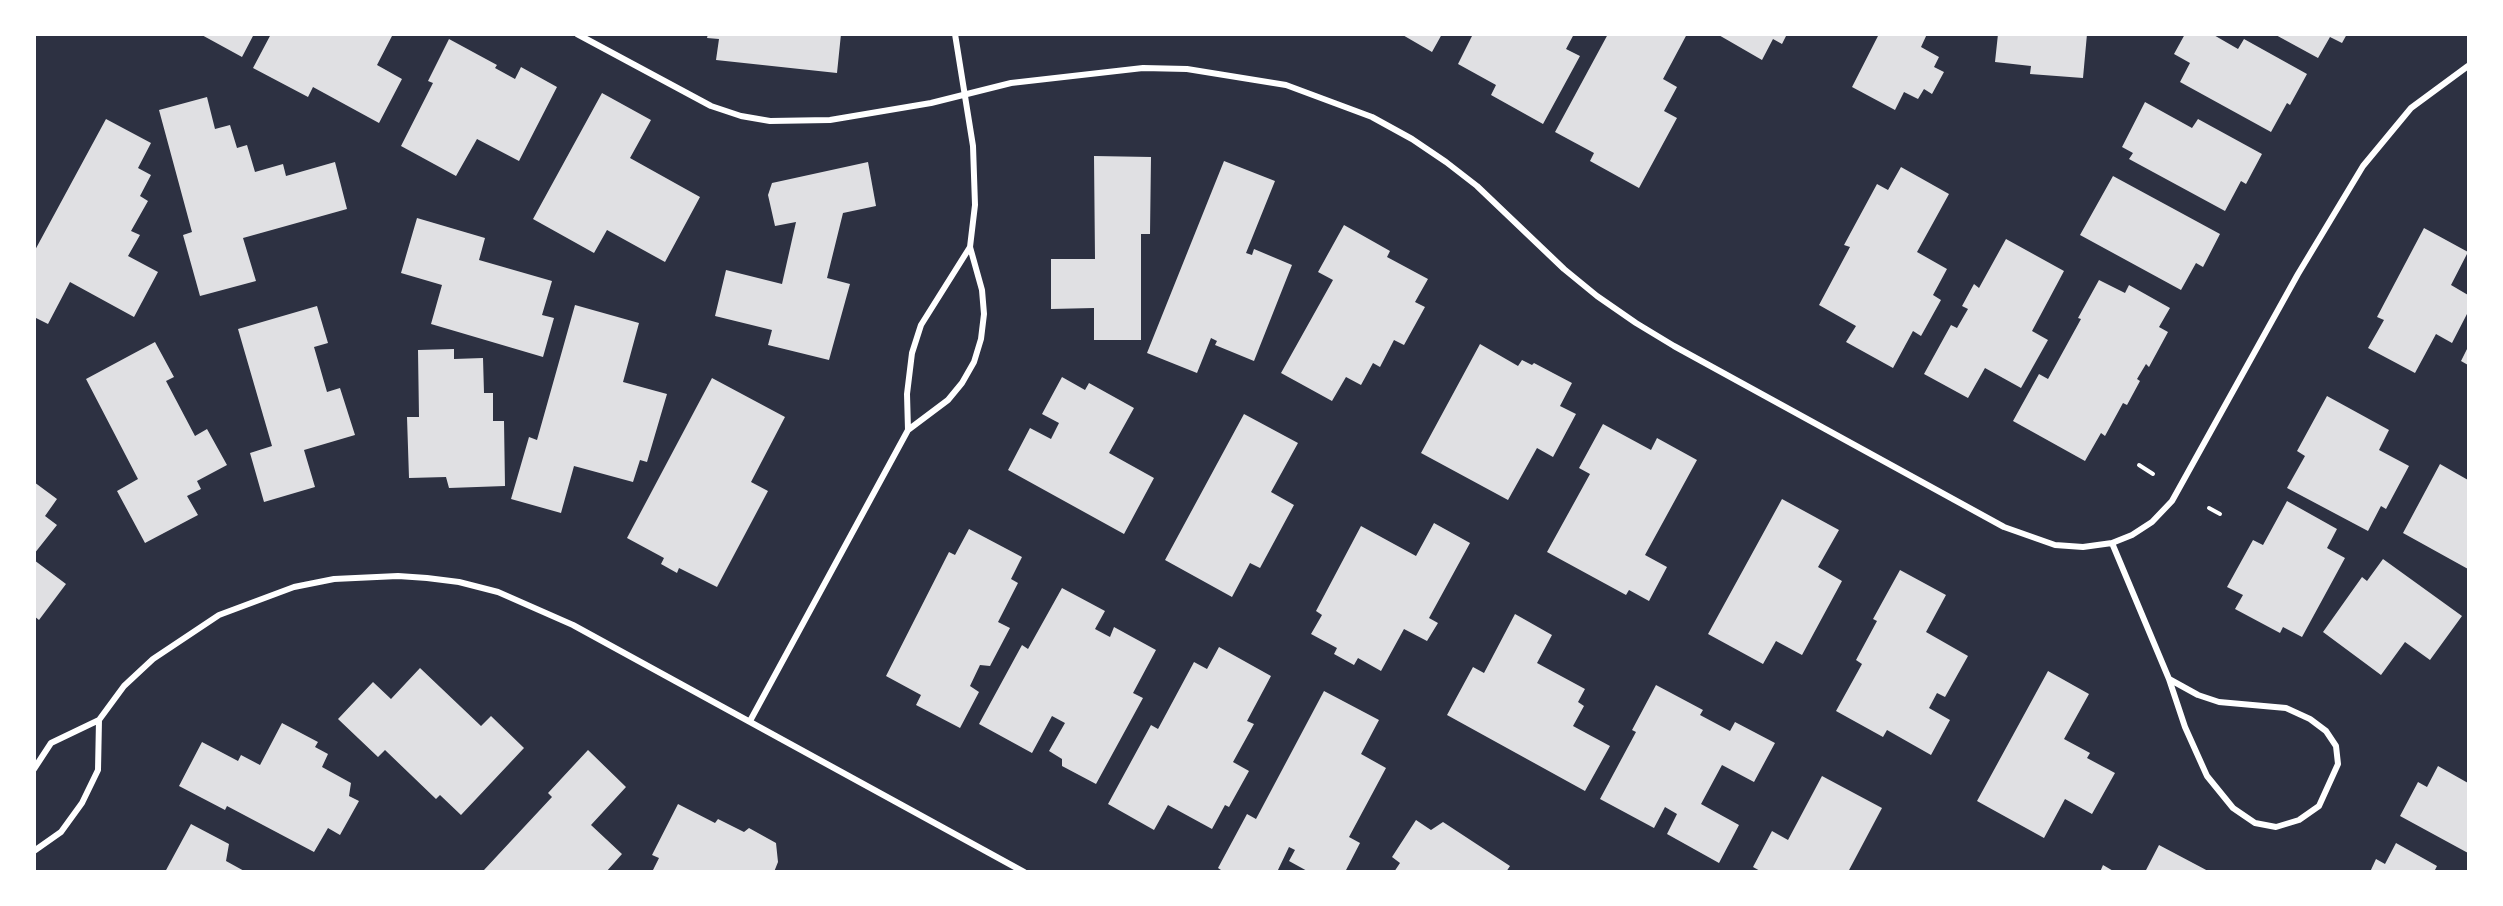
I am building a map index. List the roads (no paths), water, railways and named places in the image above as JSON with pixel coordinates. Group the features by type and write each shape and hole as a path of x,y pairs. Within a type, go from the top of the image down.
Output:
{"street":[{"path":"577,34 711,106 741,116 770,121 830,120 1011,83 1143,68 1187,69 1286,85 1372,117 1412,139 1477,186 1564,269 1597,296 1674,346 2011,530 2055,545 2083,547 2112,543 2152,522 2172,501 2298,274 2363,166 2411,108 2469,66"},
{"path":"750,722 908,430 948,400 962,383 974,362 981,339 984,314 982,290 970,247 975,205 973,146 955,34"},
{"path":"908,430 907,394 912,353 921,325 970,247"},
{"path":"2112,543 2169,679 2185,727 2207,776 2233,808 2255,823 2276,826 2299,820 2319,806 2338,764 2336,746 2326,731 2310,719 2286,708 2219,702 2198,695 2169,679"},
{"path":"34,769 51,743 99,720 124,686 153,659 219,615 294,588 334,579 398,576 459,582 498,592 536,608 1024,872"},
{"path":"34,851 61,832 82,803 98,770 99,720"}]}
